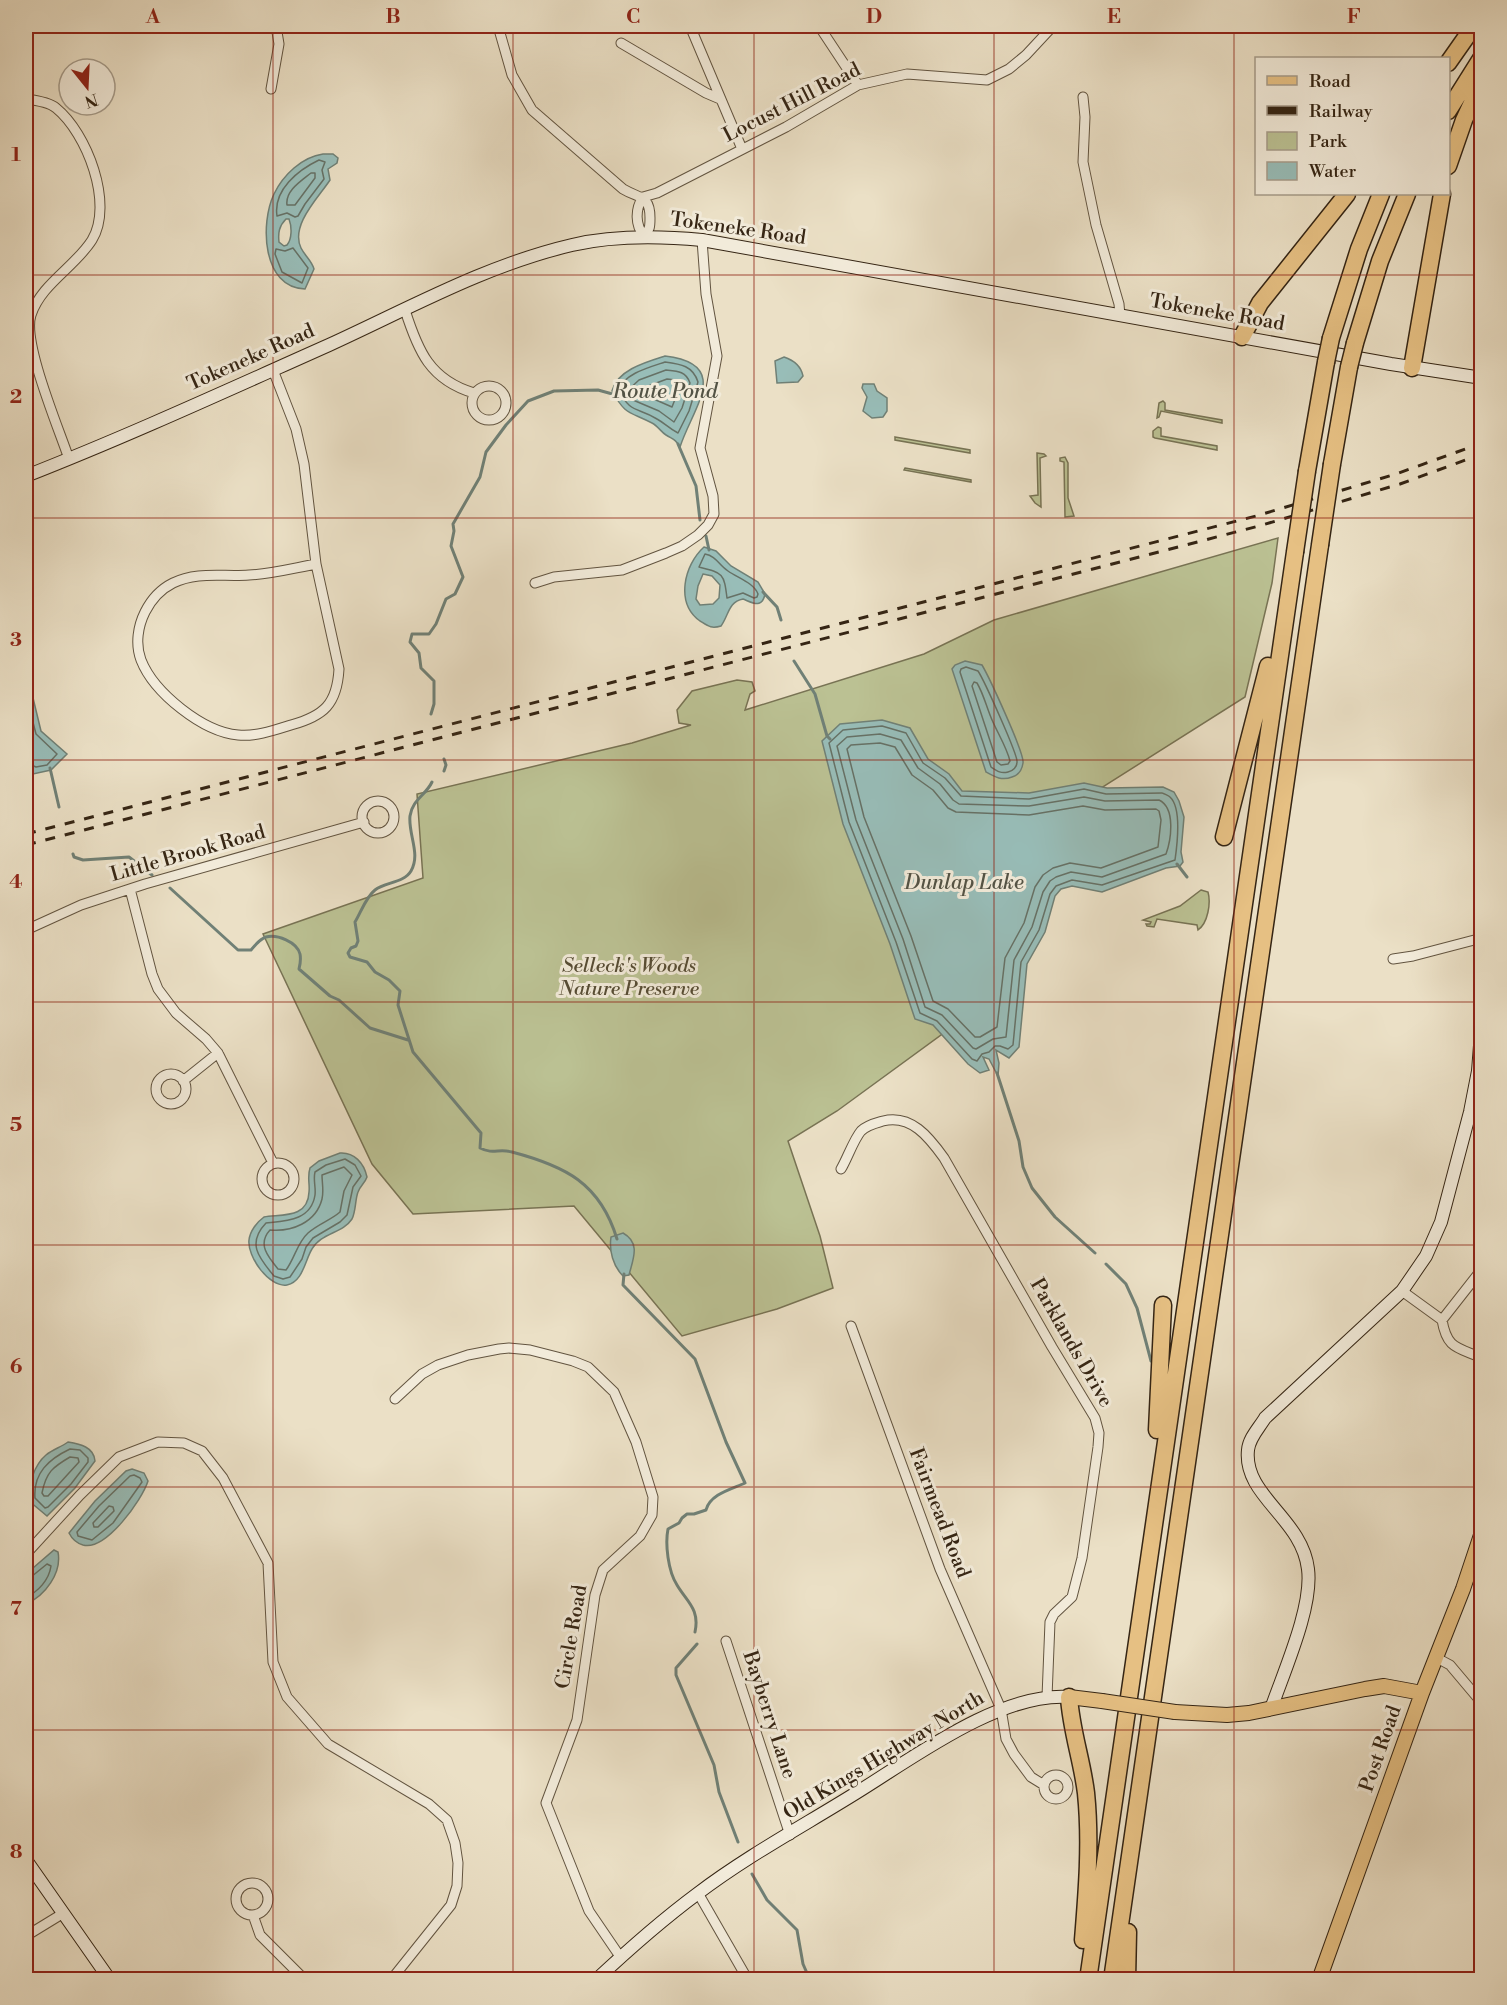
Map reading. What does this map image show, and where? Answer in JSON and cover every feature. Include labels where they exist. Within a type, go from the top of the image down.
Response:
[{"type":"highway","points":[[1443,57],[1468,26]]},
{"type":"highway","points":[[1450,61],[1473,26]]},
{"type":"highway","points":[[1450,109],[1482,57]]},
{"type":"highway","points":[[1450,163],[1464,120],[1482,81]]},
{"type":"highway","points":[[1242,337],[1260,303],[1346,195]]},
{"type":"highway","points":[[1088,1980],[1307,471],[1331,338],[1359,249],[1381,195]]},
{"type":"highway","points":[[1112,1980],[1332,464],[1355,343],[1380,261],[1407,195]]},
{"type":"highway","points":[[1412,368],[1442,195]]},
{"type":"highway","points":[[1224,837],[1249,745],[1294,558]]},
{"type":"highway","points":[[1142,1604],[1160,1401],[1163,1305]]},
{"type":"highway","points":[[1069,1697],[1088,1809],[1088,1873],[1080,1980]]},
{"type":"highway","points":[[1127,1980],[1131,1848]]},
{"type":"main road","name":"Tokeneke Road","points":[[26,476],[273,370],[510,263],[573,245],[644,236],[702,240],[1412,368],[1482,378]]},
{"type":"main road","points":[[1271,1709],[1305,1608],[1308,1568],[1304,1550],[1294,1532],[1256,1486],[1249,1464],[1248,1449],[1253,1435],[1265,1418],[1402,1292],[1426,1256],[1441,1222],[1470,1112],[1478,1071],[1482,1020]]},
{"type":"main road","name":"Post Road","points":[[1319,1980],[1482,1532]]},
{"type":"main road","name":"Old Kings Highway North","points":[[596,1980],[698,1893],[956,1732],[1001,1709],[1047,1697],[1069,1697],[1175,1712],[1227,1715],[1271,1709],[1384,1686],[1422,1693]]},
{"type":"main road","points":[[26,1860],[110,1980]]},
{"type":"street","points":[[272,89],[279,44],[276,26]]},
{"type":"street","points":[[498,26],[512,75],[532,110],[623,189],[633,195],[643,197],[649,205],[650,229],[644,236]]},
{"type":"street","points":[[690,26],[742,149]]},
{"type":"street","points":[[819,26],[858,85]]},
{"type":"street","name":"Locust Hill Road","points":[[643,197],[657,193],[786,127],[858,85],[907,74],[987,80],[1009,69],[1026,55],[1053,26]]},
{"type":"street","points":[[621,43],[720,99]]},
{"type":"street","points":[[1083,97],[1085,117],[1083,162],[1096,225],[1119,304],[1120,316]]},
{"type":"street","points":[[26,99],[54,106],[73,125],[83,141],[96,180],[99,203],[100,220],[92,240],[50,286],[31,315],[30,336],[35,362],[69,459]]},
{"type":"street","points":[[535,583],[554,578],[622,570],[682,546],[708,525],[714,514],[713,496],[700,448],[717,356],[706,294],[702,240]]},
{"type":"street","points":[[405,310],[419,350],[438,376],[461,389],[474,393]]},
{"type":"street","points":[[273,370],[296,429],[304,464],[316,564],[339,669],[333,697],[327,708],[316,717],[285,727],[240,736],[225,733],[202,723],[176,704],[158,686],[146,669],[140,658],[138,646],[140,622],[151,603],[165,587],[193,576],[250,575],[316,564]]},
{"type":"street","name":"Little Brook Road","points":[[26,930],[81,905],[130,889],[364,822]]},
{"type":"street","points":[[130,889],[158,989],[176,1013],[206,1039],[218,1053],[273,1163]]},
{"type":"street","points":[[1393,959],[1482,938]]},
{"type":"street","points":[[183,1081],[218,1053]]},
{"type":"street","name":"Parklands Drive","points":[[842,1169],[861,1131],[872,1124],[887,1120],[901,1120],[917,1127],[944,1158],[1095,1418],[1099,1433],[1098,1447],[1082,1558],[1072,1597],[1054,1614],[1050,1622],[1047,1697]]},
{"type":"street","points":[[1442,1320],[1482,1269]]},
{"type":"street","points":[[1402,1292],[1442,1320],[1444,1332],[1451,1345],[1482,1358]]},
{"type":"street","name":"Fairmead Road","points":[[851,1326],[940,1569],[1001,1709],[1004,1732],[1010,1746],[1031,1777],[1044,1785]]},
{"type":"street","name":"Circle Road","points":[[395,1399],[422,1374],[438,1365],[468,1355],[499,1349],[530,1350],[588,1367],[614,1392],[636,1442],[653,1497],[652,1515],[640,1536],[603,1570],[595,1595],[577,1720],[546,1803],[589,1911],[621,1958]]},
{"type":"street","points":[[26,1554],[80,1495],[120,1457],[158,1442],[184,1443],[202,1451],[223,1478],[268,1563],[273,1662],[287,1697],[328,1744],[429,1804],[447,1820],[455,1843],[458,1863],[457,1886],[451,1905],[391,1980]]},
{"type":"street","name":"Bayberry Lane","points":[[726,1641],[790,1835]]},
{"type":"street","points":[[1435,1657],[1450,1665],[1482,1703]]},
{"type":"street","points":[[698,1893],[748,1980]]},
{"type":"street","points":[[26,1936],[62,1914]]},
{"type":"street","points":[[253,1915],[260,1935],[305,1980]]},
{"type":"green space","points":[[1163,401],[1165,410],[1222,420],[1222,423],[1161,411],[1157,418],[1159,403]]},
{"type":"green space","points":[[1158,427],[1161,428],[1161,436],[1217,446],[1217,450],[1155,438],[1153,431]]},
{"type":"green space","points":[[895,437],[970,450],[970,453],[895,440]]},
{"type":"green space","points":[[1037,453],[1046,456],[1040,458],[1041,507],[1030,496],[1038,495]]},
{"type":"green space","points":[[1065,457],[1068,463],[1068,498],[1074,516],[1065,517],[1064,462],[1060,461],[1060,458]]},
{"type":"green space","points":[[905,468],[971,480],[971,482],[904,470]]},
{"type":"green space","name":"Selleck's Woods Nature Preserve","points":[[1278,538],[1272,583],[1245,697],[984,862],[978,1008],[837,1111],[788,1141],[820,1236],[833,1288],[777,1309],[682,1336],[574,1206],[413,1214],[372,1164],[263,934],[423,878],[417,794],[632,743],[691,725],[679,723],[677,710],[692,691],[737,680],[752,682],[755,691],[750,694],[745,710],[924,654],[994,620]]},
{"type":"green space","points":[[1201,890],[1208,892],[1209,907],[1204,923],[1198,930],[1197,925],[1157,919],[1154,927],[1147,926],[1146,924],[1151,922],[1143,920],[1180,906]]},
{"type":"water","points":[[333,154],[338,158],[337,163],[328,169],[330,180],[307,212],[299,230],[301,248],[314,269],[305,289],[291,286],[280,278],[273,266],[266,237],[267,221],[274,194],[282,180],[294,168],[315,156]],"holes":[[[286,219],[289,219],[291,236],[287,245],[284,246],[279,242],[280,227]]]},
{"type":"water","name":"Route Pond","points":[[665,356],[686,361],[698,368],[703,378],[698,404],[680,447],[654,424],[625,409],[612,391],[626,372]]},
{"type":"water","points":[[784,357],[800,369],[803,376],[798,382],[777,383],[775,361]]},
{"type":"water","points":[[863,384],[874,384],[877,391],[887,398],[887,411],[883,417],[872,418],[863,411],[867,397],[862,388]]},
{"type":"water","points":[[704,547],[716,551],[731,566],[758,582],[765,594],[762,602],[757,604],[743,599],[734,603],[721,626],[712,627],[700,621],[687,604],[685,594],[687,574]],"holes":[[[703,574],[712,576],[720,585],[719,598],[713,604],[700,605],[696,599],[698,586]]]},
{"type":"water","points":[[965,661],[982,665],[1006,715],[1023,763],[1020,772],[1014,776],[1002,778],[986,772],[952,669],[955,665]]},
{"type":"water","points":[[26,669],[41,731],[67,754],[51,770],[33,774],[26,766]]},
{"type":"water","name":"Dunlap Lake","points":[[882,720],[910,728],[928,759],[949,774],[962,791],[1029,793],[1084,783],[1107,788],[1163,787],[1174,792],[1179,801],[1184,817],[1181,852],[1183,862],[1180,866],[1166,868],[1102,892],[1072,886],[1061,889],[1055,896],[1045,932],[1027,964],[1019,1047],[1009,1058],[996,1050],[999,1063],[998,1076],[989,1059],[983,1057],[989,1070],[980,1073],[968,1064],[933,1025],[915,1019],[890,944],[843,824],[822,741],[840,724]]},
{"type":"water","points":[[340,1153],[350,1154],[358,1159],[367,1177],[358,1192],[352,1219],[348,1224],[316,1244],[297,1280],[287,1285],[280,1285],[260,1270],[255,1262],[249,1247],[252,1230],[264,1217],[292,1214],[304,1207],[309,1192],[310,1168],[319,1161]]},
{"type":"water","points":[[623,1233],[629,1237],[634,1246],[634,1257],[629,1275],[623,1276],[614,1263],[611,1253],[611,1237]]},
{"type":"water","points":[[68,1442],[89,1449],[95,1461],[75,1488],[47,1516],[29,1501],[31,1482],[42,1459]]},
{"type":"water","points":[[132,1469],[144,1473],[148,1481],[131,1511],[102,1540],[92,1545],[76,1542],[69,1533],[95,1501],[126,1471]]},
{"type":"water","points":[[54,1550],[58,1552],[59,1560],[55,1576],[46,1590],[26,1604],[26,1574]]},
{"type":"waterway","points":[[431,714],[434,704],[434,681],[421,668],[419,653],[410,642],[412,634],[429,634],[436,624],[446,599],[455,594],[463,577],[451,546],[453,524],[480,477],[486,452],[528,401],[554,391],[598,390],[616,395]]},
{"type":"waterway","points":[[678,444],[696,486],[700,520]]},
{"type":"waterway","points":[[706,536],[709,550]]},
{"type":"waterway","points":[[763,592],[777,607],[781,620]]},
{"type":"waterway","points":[[794,661],[815,694],[827,736],[830,739]]},
{"type":"waterway","points":[[444,759],[446,765],[444,771]]},
{"type":"waterway","points":[[50,768],[59,807]]},
{"type":"waterway","points":[[432,782],[411,810],[410,823],[415,851],[411,871],[404,878],[379,887],[369,897],[355,922],[358,941],[348,953],[350,957],[367,962],[375,972],[389,980],[400,991],[398,1005],[413,1052],[481,1133],[480,1148],[531,1157],[564,1171],[578,1180],[601,1204],[617,1239]]},
{"type":"waterway","points":[[73,854],[74,857],[83,860],[129,857],[152,875]]},
{"type":"waterway","points":[[1177,864],[1187,877]]},
{"type":"waterway","points":[[170,888],[238,950],[251,950],[260,941],[270,936],[291,943],[300,954],[299,969],[330,996],[339,1000],[370,1028],[408,1040]]},
{"type":"waterway","points":[[997,1073],[1019,1141],[1023,1167],[1032,1188],[1055,1217],[1095,1253]]},
{"type":"waterway","points":[[1106,1264],[1126,1284],[1137,1308],[1151,1361]]},
{"type":"waterway","points":[[624,1274],[623,1285],[695,1359],[726,1442],[745,1483],[717,1496],[708,1504],[706,1510],[687,1514],[679,1523],[668,1529],[669,1565],[677,1585],[692,1606],[696,1617],[695,1632]]},
{"type":"waterway","points":[[697,1644],[676,1668],[676,1675],[714,1765],[719,1792],[738,1842]]},
{"type":"waterway","points":[[752,1874],[767,1900],[797,1930],[803,1964],[810,1980]]},
{"type":"railway","points":[[26,834],[1256,516],[1396,474],[1482,443]]},
{"type":"railway","points":[[26,845],[1259,526],[1400,484],[1482,454]]}]
